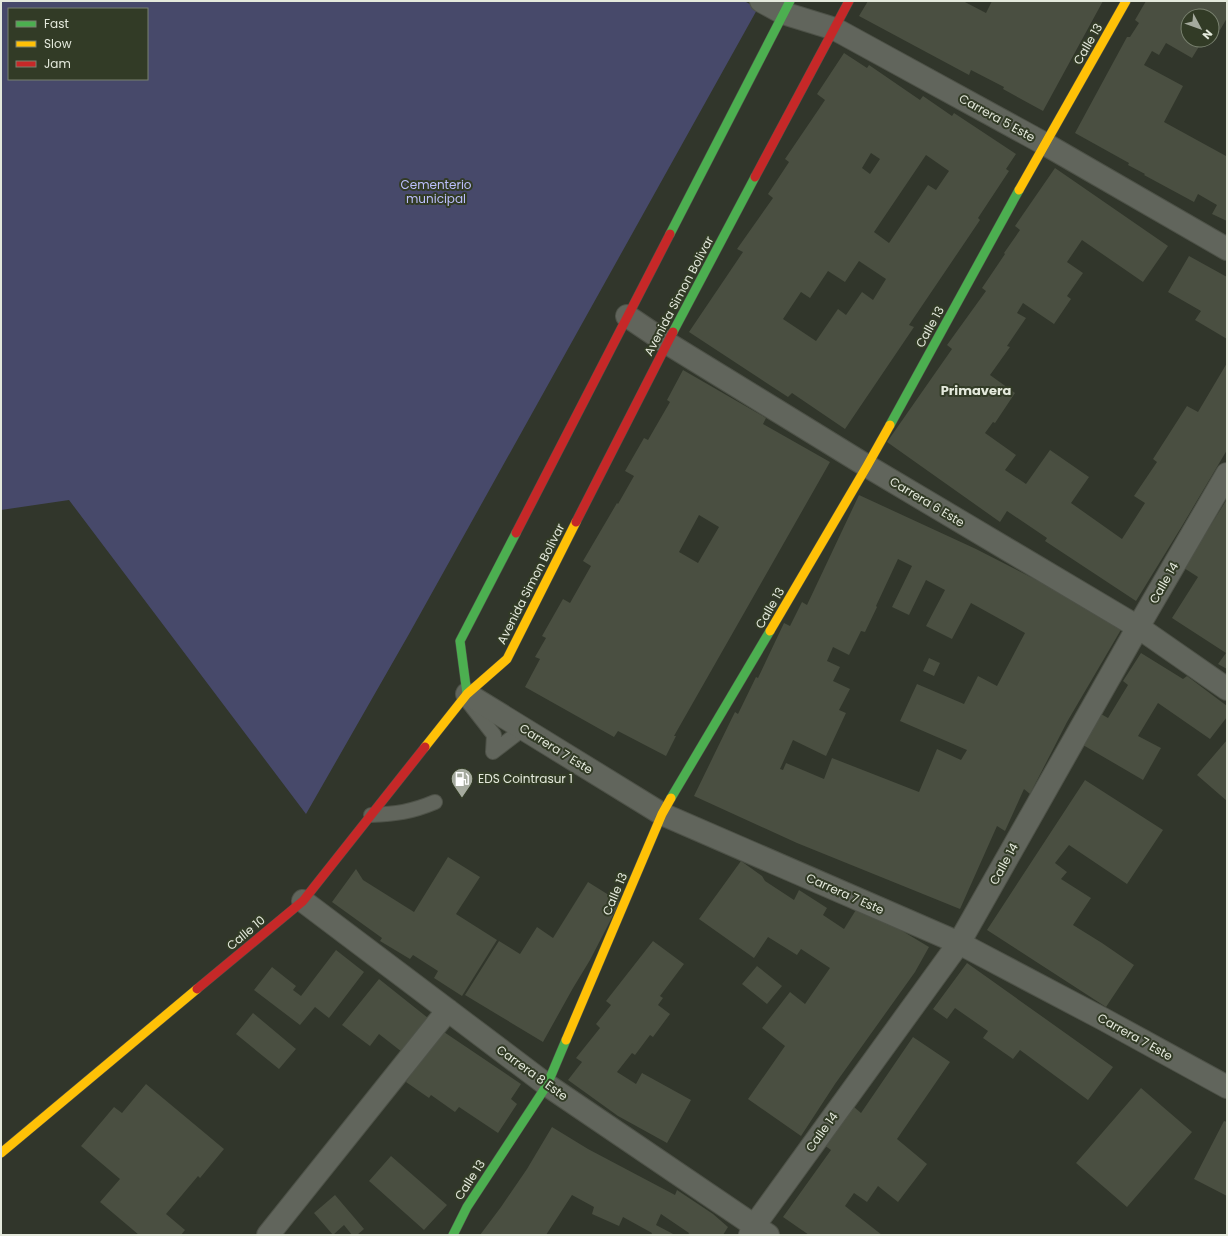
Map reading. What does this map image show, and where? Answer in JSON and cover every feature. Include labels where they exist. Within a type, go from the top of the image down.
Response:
[{"type":"main road","name":"Avenida Simon Bolivar","points":[[466,695],[507,659],[667,343],[849,1]]},
{"type":"main road","name":"Calle 13","points":[[453,1235],[467,1206],[547,1085],[662,814],[867,466],[1126,1]]},
{"type":"main road","points":[[466,695],[460,641],[786,7]]},
{"type":"main road","name":"Calle 10","points":[[1,1152],[303,901],[466,695]]},
{"type":"street","name":"Carrera 5 Este","points":[[761,1],[786,7],[835,28],[1045,144],[1227,249]]},
{"type":"street","name":"Carrera 6 Este","points":[[627,316],[667,343],[867,466],[1138,627],[1227,689]]},
{"type":"street","name":"Calle 14","points":[[757,1232],[959,943],[1138,627],[1227,474]]},
{"type":"street","name":"Carrera 7 Este","points":[[466,695],[662,814],[959,943],[1103,1019],[1227,1087]]},
{"type":"street","name":"Carrera 8 Este","points":[[303,901],[547,1085],[757,1232]]},
{"type":"street","points":[[268,1235],[448,1010]]},
{"type":"lane","points":[[466,695],[494,735],[493,752],[523,729]]},
{"type":"lane","points":[[371,815],[401,813],[421,808],[434,802]]},
{"type":"green space","name":"Cementerio municipal","points":[[1,1],[744,1],[758,8],[409,634],[306,814],[69,500],[1,510]]},
{"type":"building","points":[[868,1],[963,1],[986,13],[992,1],[1103,1],[1043,111],[1003,89],[1004,87],[971,70],[969,75],[859,16]]},
{"type":"building","points":[[1146,1],[1227,1],[1227,18],[1220,30],[1220,8],[1180,8],[1180,48],[1198,48],[1192,58],[1166,43],[1159,55],[1152,51],[1144,65],[1183,86],[1164,122],[1226,156],[1227,153],[1227,221],[1212,214],[1217,205],[1198,194],[1194,202],[1144,175],[1145,174],[1128,165],[1129,163],[1075,133],[1127,37],[1130,37],[1139,23],[1135,20]]},
{"type":"building","points":[[844,53],[867,68],[869,65],[920,100],[923,96],[952,116],[954,113],[1016,154],[1006,169],[1009,171],[978,218],[980,220],[909,325],[914,327],[845,429],[792,393],[788,397],[689,332],[743,252],[737,249],[773,198],[768,194],[789,162],[785,159],[825,100],[817,94]],"holes":[[[871,153],[880,159],[870,174],[862,168]],[[926,155],[949,171],[936,190],[928,185],[889,243],[874,232]],[[859,261],[886,279],[873,300],[862,292],[846,315],[838,309],[816,341],[783,319],[801,292],[810,298],[828,271],[845,282]]]},
{"type":"building","points":[[1055,168],[1168,246],[1143,282],[1082,240],[1067,262],[1083,273],[1067,296],[1071,299],[1054,324],[1023,303],[1017,313],[1026,318],[1007,346],[1010,347],[990,375],[1015,393],[995,423],[993,422],[985,433],[1016,455],[1005,470],[1026,484],[1050,450],[1089,477],[1071,503],[1122,539],[1145,503],[1134,496],[1157,462],[1153,459],[1187,406],[1198,412],[1227,363],[1227,450],[1136,601],[1045,541],[1047,538],[1007,511],[1000,522],[887,442],[952,349],[947,345],[986,291],[982,288],[1020,230],[1015,226]]},
{"type":"building","points":[[1189,256],[1227,277],[1227,339],[1195,320],[1201,311],[1168,292]]},
{"type":"building","points":[[683,370],[766,418],[763,424],[830,462],[674,736],[676,736],[666,756],[618,731],[614,737],[525,687],[540,659],[535,657],[546,638],[542,636],[563,599],[570,603],[591,566],[583,561],[634,476],[625,471],[644,438],[648,440],[670,402],[667,400]],"holes":[[[699,515],[719,527],[698,563],[679,552]]]},
{"type":"building","points":[[859,495],[976,549],[1050,587],[1122,628],[1067,722],[1030,794],[1024,789],[1005,831],[997,826],[960,909],[797,843],[694,796],[735,712],[738,714],[756,677],[758,678],[784,623],[790,626],[802,602],[807,605]],"holes":[[[898,559],[912,566],[892,607],[909,615],[926,580],[945,590],[926,626],[952,639],[971,603],[1025,633],[997,686],[978,676],[964,704],[917,684],[900,721],[967,750],[961,760],[937,749],[919,792],[832,758],[824,779],[786,763],[783,770],[780,769],[793,740],[826,756],[846,713],[839,710],[850,689],[833,681],[840,667],[827,661],[833,647],[849,655],[861,631],[865,632]]]},
{"type":"building","points":[[1227,499],[1227,669],[1218,664],[1226,653],[1172,618],[1198,577],[1184,568]]},
{"type":"building","points":[[1141,653],[1183,679],[1187,676],[1227,706],[1227,717],[1210,739],[1158,703],[1138,736],[1161,748],[1143,780],[1083,745],[1101,714],[1108,718],[1128,685],[1123,681]]},
{"type":"building","points":[[929,658],[940,663],[934,676],[923,671]]},
{"type":"building","points":[[1227,740],[1227,801],[1197,775]]},
{"type":"building","points":[[1085,780],[1163,830],[1127,884],[1069,845],[1055,863],[1067,872],[1061,879],[1091,898],[1073,925],[1134,965],[1106,1007],[987,930]]},
{"type":"building","points":[[448,857],[480,877],[456,914],[497,940],[462,996],[434,978],[438,971],[413,955],[410,959],[380,941],[382,938],[332,902],[356,869],[363,880],[414,912]]},
{"type":"building","points":[[741,861],[762,876],[765,881],[794,900],[799,890],[827,908],[823,915],[844,929],[859,905],[929,947],[915,972],[835,1084],[801,1136],[748,1099],[785,1046],[762,1028],[790,992],[805,1004],[830,968],[801,949],[797,955],[768,937],[754,958],[699,919]]},
{"type":"building","points":[[588,882],[620,902],[590,960],[543,1042],[465,995],[499,941],[520,954],[537,927],[553,938]]},
{"type":"building","points":[[653,941],[684,964],[660,996],[663,998],[658,1005],[670,1014],[653,1037],[650,1035],[635,1055],[632,1053],[617,1072],[636,1084],[642,1073],[691,1100],[667,1143],[618,1116],[568,1080],[582,1062],[576,1058],[600,1028],[596,1024],[611,1005],[606,1001]]},
{"type":"building","points":[[336,950],[364,972],[329,1018],[315,1007],[300,1025],[254,990],[272,967],[296,986],[293,990],[301,996]]},
{"type":"building","points":[[967,963],[1113,1067],[1088,1100],[1020,1050],[1013,1059],[983,1038],[988,1031],[955,1008],[947,1019],[933,1009]]},
{"type":"building","points":[[757,966],[782,986],[767,1004],[742,984]]},
{"type":"building","points":[[379,979],[428,1018],[402,1052],[379,1034],[370,1046],[342,1025]]},
{"type":"building","points":[[253,1013],[296,1049],[279,1069],[236,1034]]},
{"type":"building","points":[[441,1030],[521,1084],[511,1099],[517,1104],[498,1133],[459,1107],[455,1112],[431,1095],[429,1098],[406,1082]]},
{"type":"building","points":[[913,1037],[950,1062],[897,1139],[927,1164],[898,1202],[878,1186],[867,1202],[854,1193],[845,1206],[882,1235],[809,1235],[783,1217],[831,1150],[824,1145],[854,1107],[861,1113]]},
{"type":"building","points":[[146,1084],[224,1149],[200,1178],[198,1176],[166,1214],[185,1230],[181,1235],[139,1235],[100,1202],[120,1179],[81,1146],[114,1107],[122,1113]]},
{"type":"building","points":[[1141,1088],[1192,1132],[1127,1207],[1076,1163]]},
{"type":"building","points":[[1224,1121],[1227,1122],[1227,1196],[1194,1179]]},
{"type":"building","points":[[552,1127],[588,1149],[675,1195],[677,1190],[713,1214],[728,1227],[723,1235],[688,1235],[689,1233],[661,1214],[656,1225],[675,1235],[651,1235],[652,1233],[623,1217],[619,1226],[592,1214],[594,1207],[572,1195],[546,1235],[480,1235],[527,1169]]},
{"type":"building","points":[[391,1156],[447,1205],[424,1230],[369,1181]]},
{"type":"building","points":[[335,1195],[364,1229],[357,1235],[352,1235],[344,1225],[333,1235],[314,1213]]},
{"type":"traffic: fast","points":[[670,234],[790,1]]},
{"type":"traffic: fast","points":[[673,332],[755,177]]},
{"type":"traffic: fast","points":[[890,425],[1019,190]]},
{"type":"traffic: fast","points":[[467,694],[460,641],[516,533]]},
{"type":"traffic: fast","points":[[671,798],[770,631]]},
{"type":"traffic: fast","points":[[453,1235],[467,1207],[547,1085],[566,1040]]},
{"type":"traffic: slow","points":[[1019,190],[1126,1]]},
{"type":"traffic: slow","points":[[770,631],[890,425]]},
{"type":"traffic: slow","points":[[467,694],[507,659],[576,522]]},
{"type":"traffic: slow","points":[[425,747],[467,694]]},
{"type":"traffic: slow","points":[[566,1040],[662,814],[671,798]]},
{"type":"traffic: slow","points":[[1,1153],[197,989]]},
{"type":"traffic: jam","points":[[755,177],[849,1]]},
{"type":"traffic: jam","points":[[516,533],[670,234]]},
{"type":"traffic: jam","points":[[576,522],[673,332]]},
{"type":"traffic: jam","points":[[197,989],[303,901],[425,747]]},
{"type":"place","name":"EDS Cointrasur 1","points":[[462,798]]},
{"type":"district","name":"Primavera","points":[[976,390]]}]
